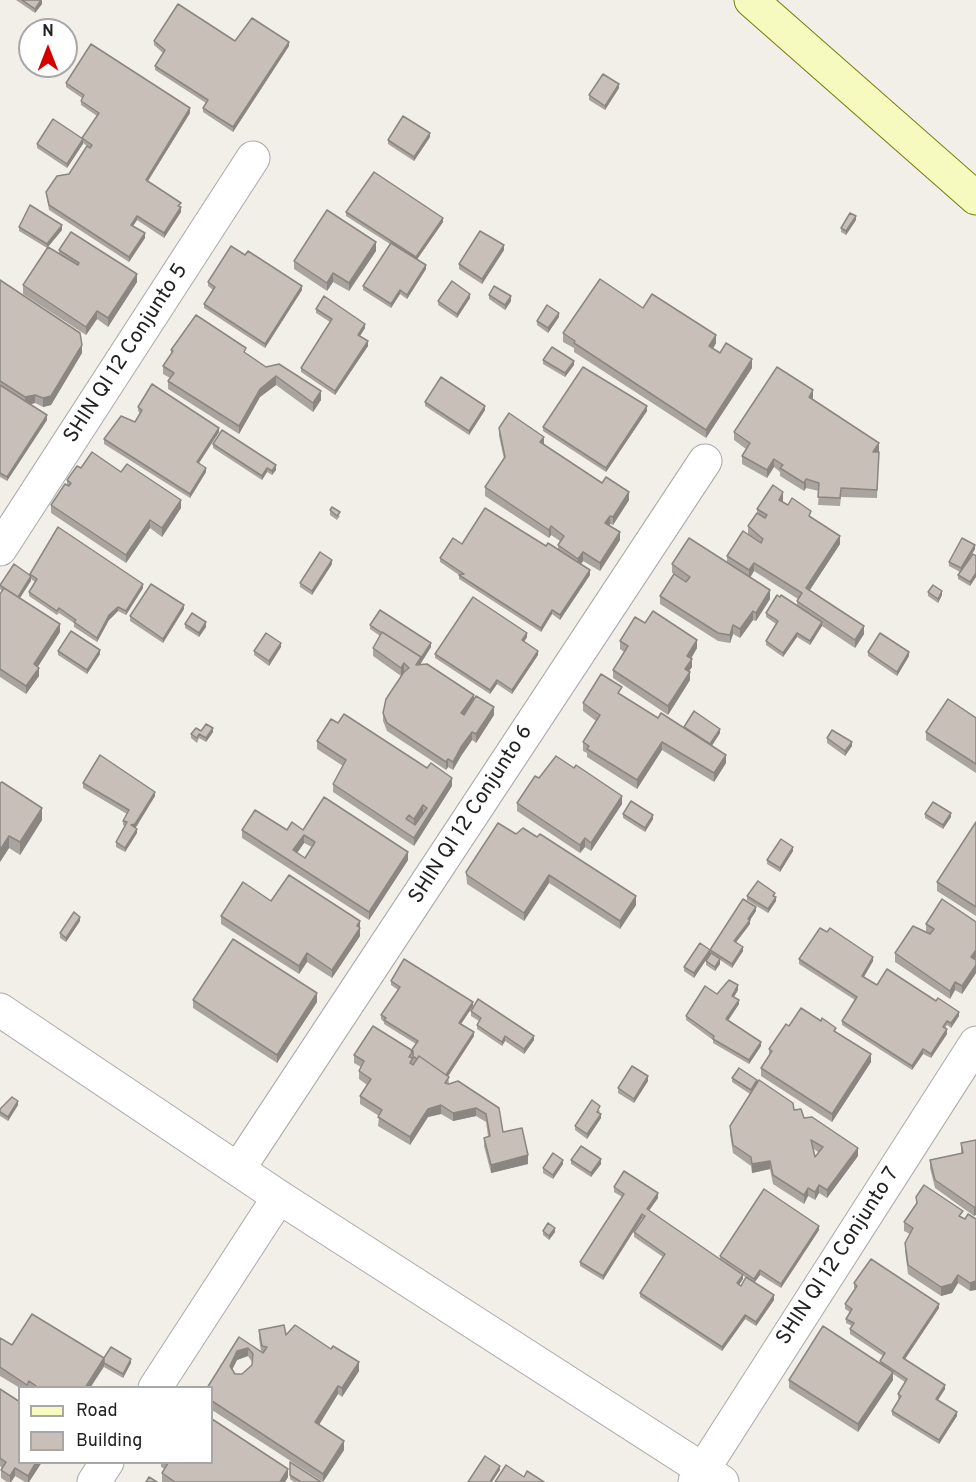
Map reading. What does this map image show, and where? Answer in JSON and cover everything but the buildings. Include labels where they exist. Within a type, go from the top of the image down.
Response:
[{"type":"main road","points":[[751,0],[976,198]]},
{"type":"street","name":"SHIN QI 12 Conjunto 5","points":[[0,549],[253,158]]},
{"type":"street","name":"SHIN QI 12 Conjunto 6","points":[[239,1168],[705,461]]},
{"type":"street","points":[[0,1010],[239,1168],[279,1197],[707,1478]]},
{"type":"street","name":"SHIN QI 12 Conjunto 7","points":[[707,1478],[976,1043]]},
{"type":"street","points":[[156,1386],[279,1197]]},
{"type":"street","points":[[94,1482],[105,1464]]}]
